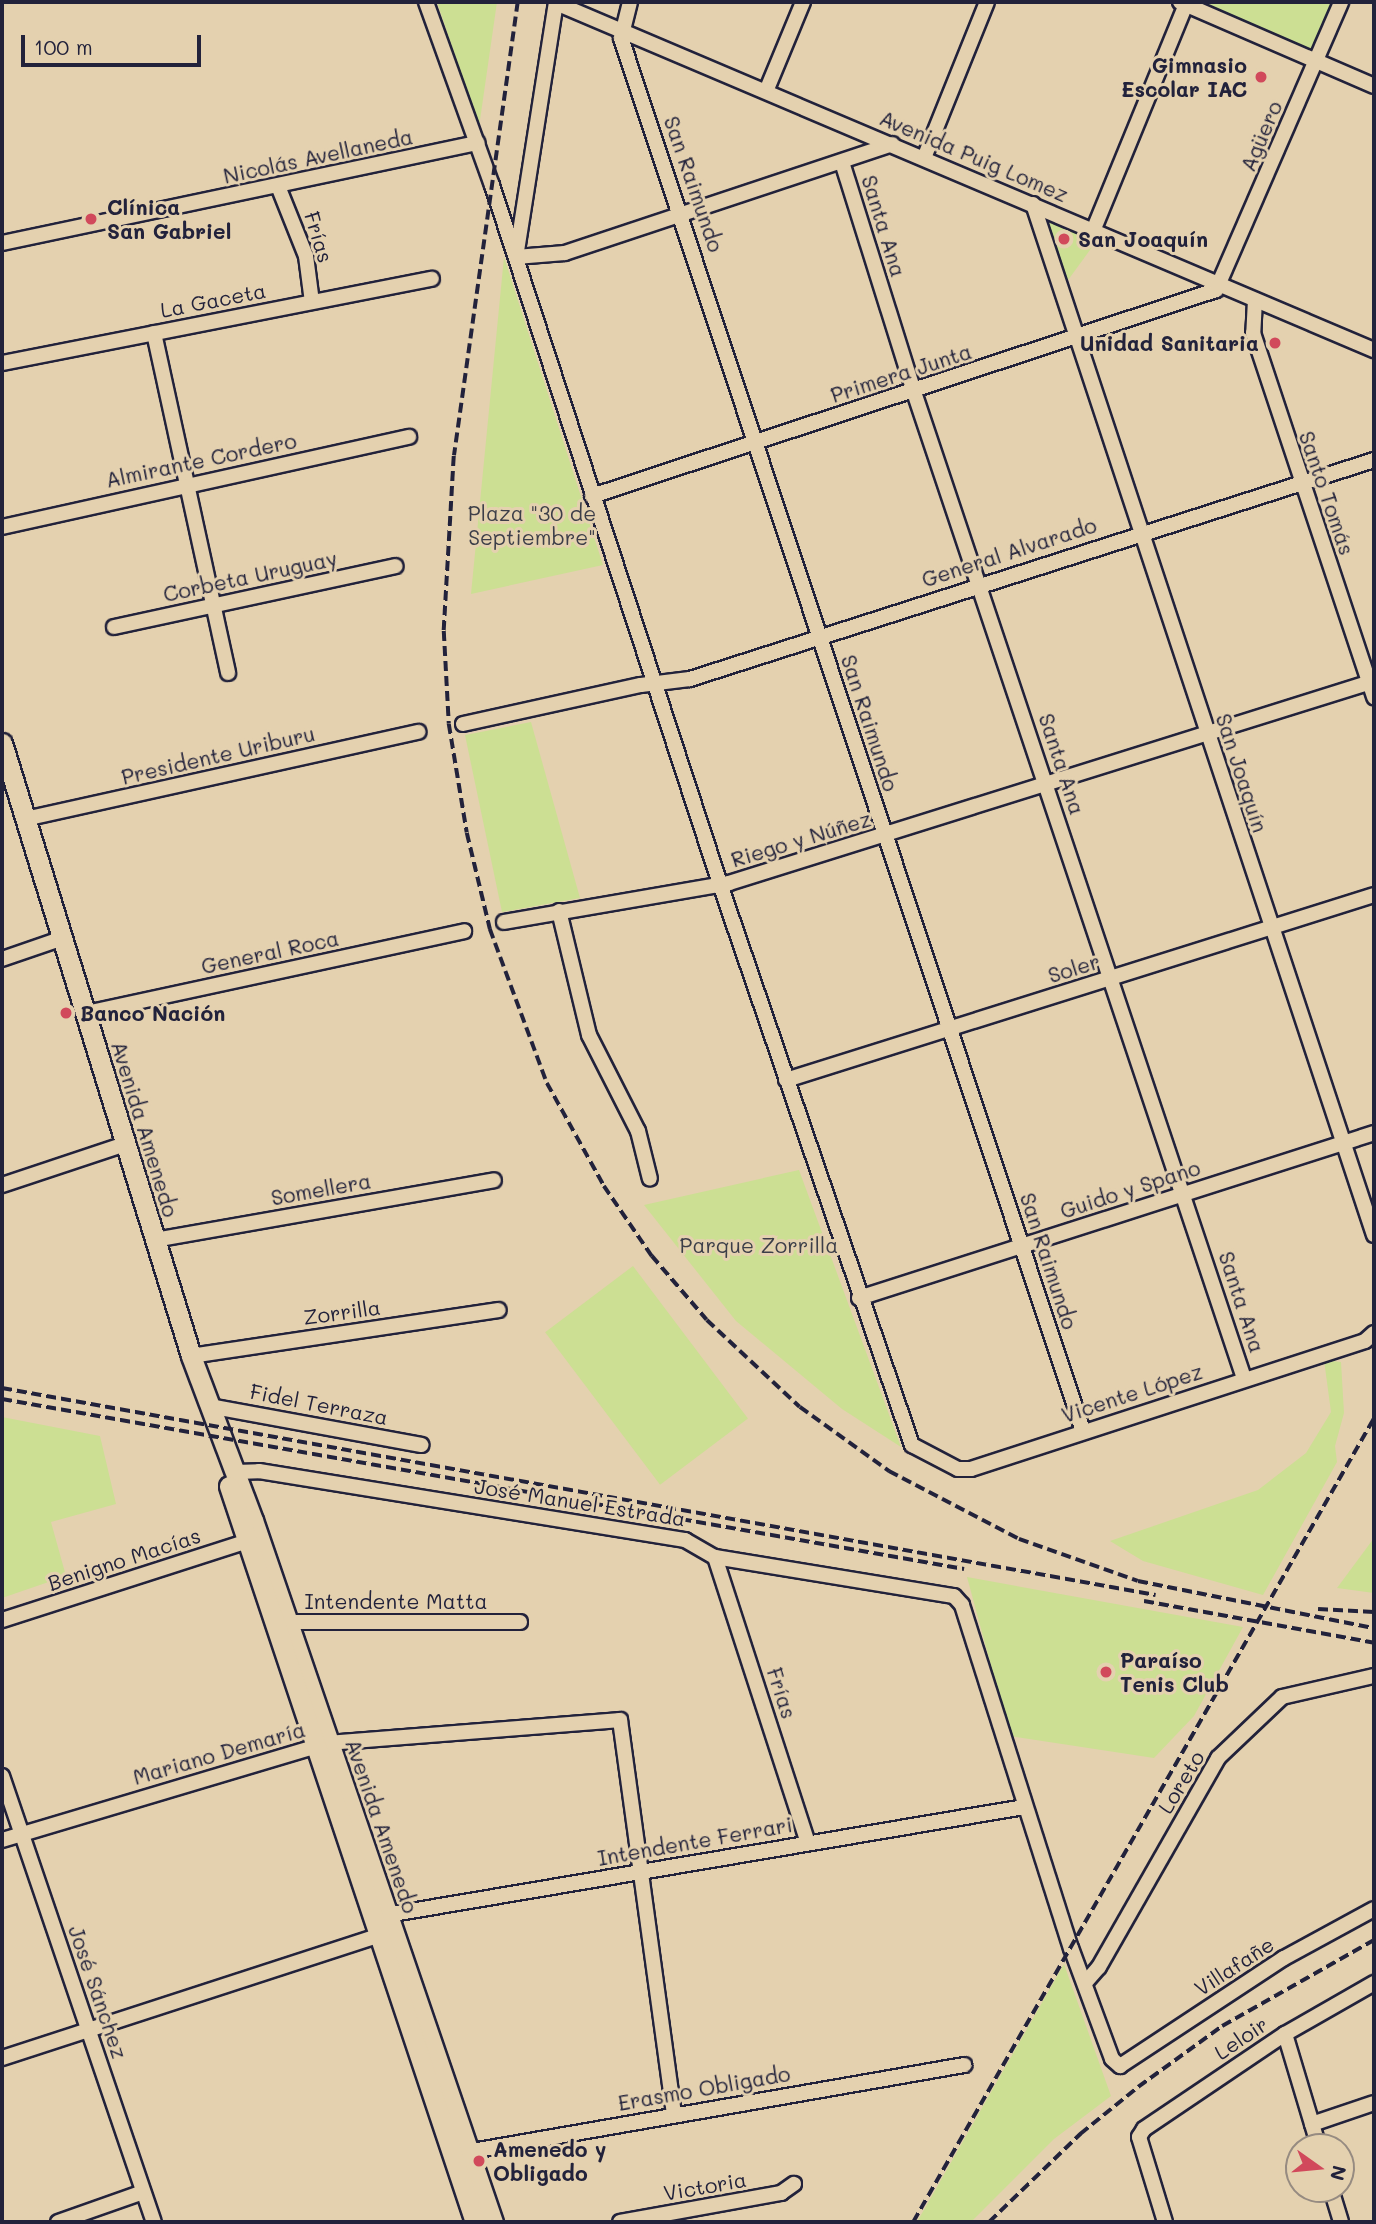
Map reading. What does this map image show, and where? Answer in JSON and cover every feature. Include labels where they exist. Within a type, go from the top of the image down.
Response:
[{"type":"street","points":[[516,257],[556,2]]},
{"type":"street","name":"Avenida Puig Lomez","points":[[556,2],[767,89],[1374,351]]},
{"type":"street","points":[[620,29],[630,2]]},
{"type":"street","points":[[767,89],[803,2]]},
{"type":"street","points":[[924,158],[987,2]]},
{"type":"street","name":"Agüero","points":[[1221,286],[1340,2]]},
{"type":"street","points":[[427,3],[478,143],[592,496],[658,684],[720,884],[859,1298]]},
{"type":"street","points":[[1093,231],[1184,3],[1374,86]]},
{"type":"street","name":"San Raimundo","points":[[620,29],[1083,1431]]},
{"type":"street","name":"Nicolás Avellaneda","points":[[2,243],[478,143]]},
{"type":"street","points":[[516,257],[565,253],[892,144]]},
{"type":"street","name":"Santa Ana","points":[[842,162],[914,392],[981,584],[1110,980],[1185,1193],[1244,1378]]},
{"type":"street","name":"Frías","points":[[278,186],[306,256],[312,302]]},
{"type":"street","name":"San Joaquín","points":[[1032,204],[1073,337],[1374,1235]]},
{"type":"street","name":"La Gaceta","points":[[2,363],[432,279]]},
{"type":"street","name":"Primera Junta","points":[[592,496],[914,392],[1221,286]]},
{"type":"street","name":"Santo Tomás","points":[[1255,300],[1252,333],[1301,483],[1372,681],[1374,697]]},
{"type":"street","points":[[154,333],[228,673]]},
{"type":"street","name":"Almirante Cordero","points":[[2,527],[409,437]]},
{"type":"street","name":"General Alvarado","points":[[658,684],[690,679],[820,635],[1374,460]]},
{"type":"street","name":"Corbeta Uruguay","points":[[114,627],[395,566]]},
{"type":"street","name":"Riego y Núñez","points":[[720,884],[885,835],[1372,681]]},
{"type":"street","points":[[463,724],[658,684]]},
{"type":"street","name":"Presidente Uriburu","points":[[26,820],[419,732]]},
{"type":"street","name":"Avenida Amenedo","points":[[2,743],[6,775],[26,820],[191,1356],[223,1447],[236,1472],[251,1539]]},
{"type":"street","points":[[504,922],[720,884]]},
{"type":"street","name":"Soler","points":[[786,1080],[1374,895]]},
{"type":"street","points":[[559,911],[589,1035],[638,1131],[650,1179]]},
{"type":"street","name":"General Roca","points":[[86,1013],[464,931]]},
{"type":"street","points":[[2,959],[62,938]]},
{"type":"street","name":"Guido y Spano","points":[[859,1298],[1374,1133]]},
{"type":"street","points":[[2,1185],[125,1144]]},
{"type":"street","name":"Somellera","points":[[155,1240],[494,1180]]},
{"type":"street","name":"Vicente López","points":[[859,1298],[912,1445],[964,1471],[1372,1335]]},
{"type":"street","name":"Zorrilla","points":[[191,1356],[499,1311]]},
{"type":"street","name":"Fidel Terraza","points":[[209,1406],[421,1445]]},
{"type":"street","name":"Avenida Amenedo","points":[[223,1447],[223,1466],[280,1622],[460,2153],[475,2222]]},
{"type":"street","name":"José Manuel Estrada","points":[[236,1472],[259,1471],[685,1540],[715,1557],[954,1596],[962,1605],[1024,1807]]},
{"type":"street","name":"Benigno Macías","points":[[2,1620],[251,1539]]},
{"type":"street","name":"Frías","points":[[715,1557],[808,1843]]},
{"type":"street","name":"Intendente Matta","points":[[280,1622],[520,1622]]},
{"type":"street","name":"Loreto","points":[[1085,1983],[1099,1967],[1218,1758],[1282,1697],[1374,1676]]},
{"type":"street","name":"Mariano Demaría","points":[[2,1840],[321,1744],[620,1720],[643,1872]]},
{"type":"street","name":"José Sánchez","points":[[2,1776],[154,2222]]},
{"type":"street","points":[[1024,1807],[1085,1983]]},
{"type":"street","name":"Intendente Ferrari","points":[[2,2058],[90,2030],[384,1924],[643,1872],[1024,1807]]},
{"type":"street","points":[[643,1872],[674,2114]]},
{"type":"street","name":"Villafañe","points":[[1085,1983],[1112,2059],[1120,2066],[1284,1958],[1374,1909]]},
{"type":"street","name":"Leloir","points":[[1165,2222],[1139,2137],[1284,2034],[1374,1983]]},
{"type":"street","points":[[1284,2034],[1315,2133]]},
{"type":"street","name":"Erasmo Obligado","points":[[460,2153],[964,2065]]},
{"type":"street","points":[[1312,2123],[1374,2103]]},
{"type":"street","name":"Avenida Amenedo","points":[[460,2153],[493,2222]]},
{"type":"street","name":"Victoria","points":[[620,2222],[781,2193],[794,2184]]},
{"type":"street","points":[[58,2222],[143,2192]]},
{"type":"street","points":[[1336,2203],[1342,2222]]},
{"type":"green space","points":[[437,2],[497,2],[479,127]]},
{"type":"green space","points":[[1187,2],[1341,2],[1315,60]]},
{"type":"green space","points":[[1044,214],[1098,239],[1063,287]]},
{"type":"green space","name":"Plaza \"30 de Septiembre\"","points":[[504,257],[603,565],[471,594]]},
{"type":"green space","points":[[531,722],[580,898],[502,912],[465,735]]},
{"type":"green space","name":"Parque Zorrilla","points":[[799,1170],[901,1447],[842,1409],[736,1321],[644,1205]]},
{"type":"green space","points":[[633,1266],[748,1419],[660,1485],[545,1332]]},
{"type":"green space","points":[[1324,1360],[1341,1362],[1344,1413],[1335,1446],[1337,1462],[1263,1595],[1143,1561],[1110,1541],[1258,1490],[1306,1453],[1331,1412]]},
{"type":"green space","points":[[2,1417],[100,1436],[116,1504],[51,1522],[66,1576],[2,1598]]},
{"type":"green space","points":[[1374,1538],[1374,1593],[1337,1588]]},
{"type":"green space","name":"Paraíso Tenis Club","points":[[967,1577],[1243,1627],[1194,1716],[1154,1758],[1010,1736]]},
{"type":"green space","points":[[1064,1964],[1111,2096],[1054,2139],[971,2222],[917,2222]]},
{"type":"railway","points":[[518,2],[454,456],[444,631],[449,724],[467,833],[490,929],[547,1083],[604,1186],[652,1256],[707,1320],[800,1407],[889,1471],[1019,1539],[1138,1581],[1374,1628]]},
{"type":"railway","points":[[2,1388],[1156,1595]]},
{"type":"railway","points":[[2,1399],[964,1569]]},
{"type":"railway","points":[[913,2222],[1374,1418]]},
{"type":"railway","points":[[1144,1601],[1374,1643]]},
{"type":"railway","points":[[1318,1609],[1374,1612]]},
{"type":"railway","points":[[989,2222],[1080,2134],[1138,2087],[1222,2026],[1374,1940]]},
{"type":"place","name":"Gimnasio Escolar IAC","points":[[1261,77]]},
{"type":"place","name":"Clínica San Gabriel","points":[[91,219]]},
{"type":"place","name":"San Joaquín","points":[[1064,239]]},
{"type":"place","name":"Unidad Sanitaria","points":[[1275,343]]},
{"type":"place","name":"Banco Nación","points":[[66,1013]]},
{"type":"place","name":"Paraíso Tenis Club","points":[[1106,1672]]},
{"type":"place","name":"Amenedo y Obligado","points":[[479,2161]]}]
